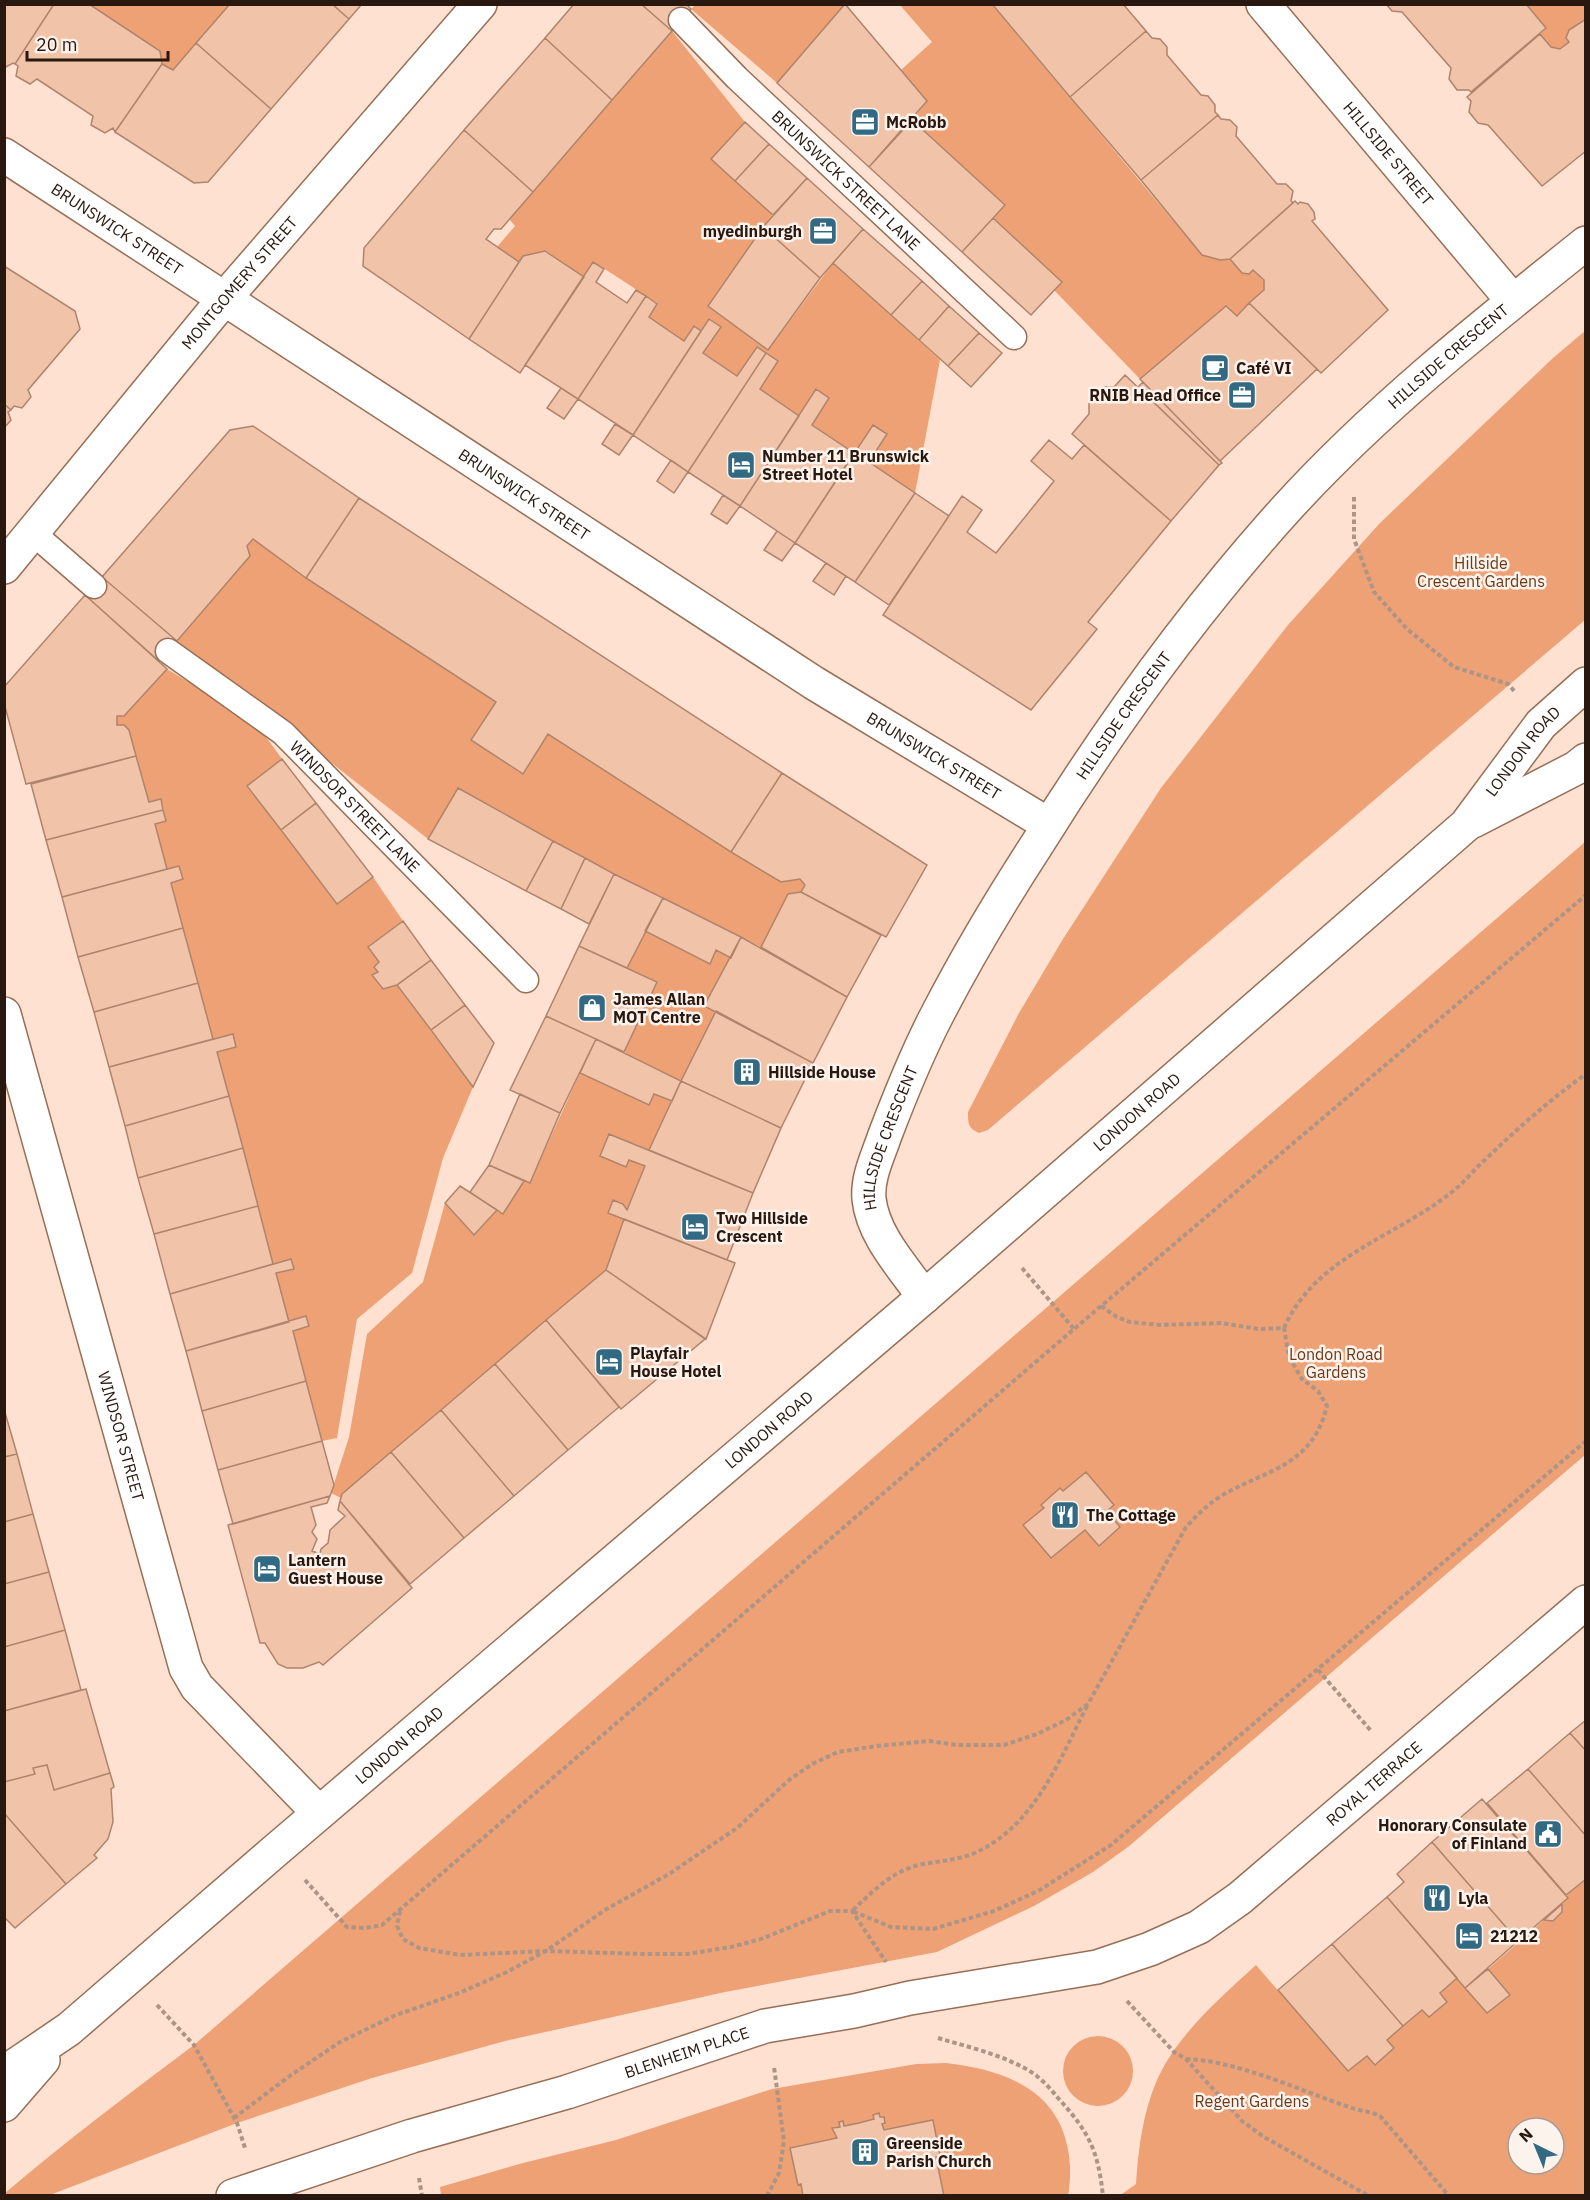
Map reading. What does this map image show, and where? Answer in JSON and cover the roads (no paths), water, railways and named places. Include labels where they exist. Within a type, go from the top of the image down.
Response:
[{"type":"street","name":"HILLSIDE STREET","points":[[1263,4],[1513,301]]},
{"type":"street","name":"MONTGOMERY STREET","points":[[4,567],[224,298],[471,8]]},
{"type":"street","name":"BRUNSWICK STREET","points":[[4,155],[814,683],[1048,825]]},
{"type":"street","name":"HILLSIDE CRESCENT","points":[[924,1297],[877,1227],[870,1204],[871,1178],[922,1043],[955,979],[1048,825],[1149,678],[1223,583],[1287,508],[1355,439],[1433,369],[1586,243]]},
{"type":"street","name":"LONDON ROAD","points":[[4,2073],[69,2030],[319,1813],[924,1297],[1466,825],[1541,724],[1586,684]]},
{"type":"street","name":"LONDON ROAD","points":[[1466,825],[1576,768],[1586,760]]},
{"type":"street","name":"WINDSOR STREET","points":[[4,1014],[186,1668],[197,1687],[319,1813]]},
{"type":"street","name":"ROYAL TERRACE","points":[[1150,1949],[1198,1927],[1240,1898],[1586,1602]]},
{"type":"street","name":"BLENHEIM PLACE","points":[[233,2196],[412,2136],[567,2092],[765,2026],[854,2011],[910,1998],[1097,1967],[1150,1949]]},
{"type":"street","name":"LONDON ROAD","points":[[4,2105],[69,2030]]},
{"type":"lane","name":"BRUNSWICK STREET LANE","points":[[681,20],[746,86],[1014,337]]},
{"type":"lane","points":[[33,533],[94,586]]},
{"type":"lane","name":"WINDSOR STREET LANE","points":[[168,651],[283,733],[526,980]]},
{"type":"place","name":"McRobb","points":[[865,122]]},
{"type":"place","name":"myedinburgh","points":[[823,231]]},
{"type":"place","name":"Café VI","points":[[1215,368]]},
{"type":"place","name":"RNIB Head Office","points":[[1242,395]]},
{"type":"place","name":"Number 11 Brunswick Street Hotel","points":[[741,465]]},
{"type":"place","name":"James Allan MOT Centre","points":[[592,1008]]},
{"type":"place","name":"Hillside House","points":[[747,1072]]},
{"type":"place","name":"Two Hillside Crescent","points":[[695,1227]]},
{"type":"place","name":"Playfair House Hotel","points":[[609,1362]]},
{"type":"place","name":"The Cottage","points":[[1065,1515]]},
{"type":"place","name":"Lantern Guest House","points":[[267,1569]]},
{"type":"place","name":"Honorary Consulate of Finland","points":[[1548,1834]]},
{"type":"place","name":"Lyla","points":[[1437,1898]]},
{"type":"place","name":"21212","points":[[1469,1936]]},
{"type":"place","name":"Greenside Parish Church","points":[[865,2152]]},
{"type":"park label","name":"Hillside Crescent Gardens","points":[[1481,572]]},
{"type":"park label","name":"London Road Gardens","points":[[1336,1363]]},
{"type":"park label","name":"Regent Gardens","points":[[1252,2101]]}]
